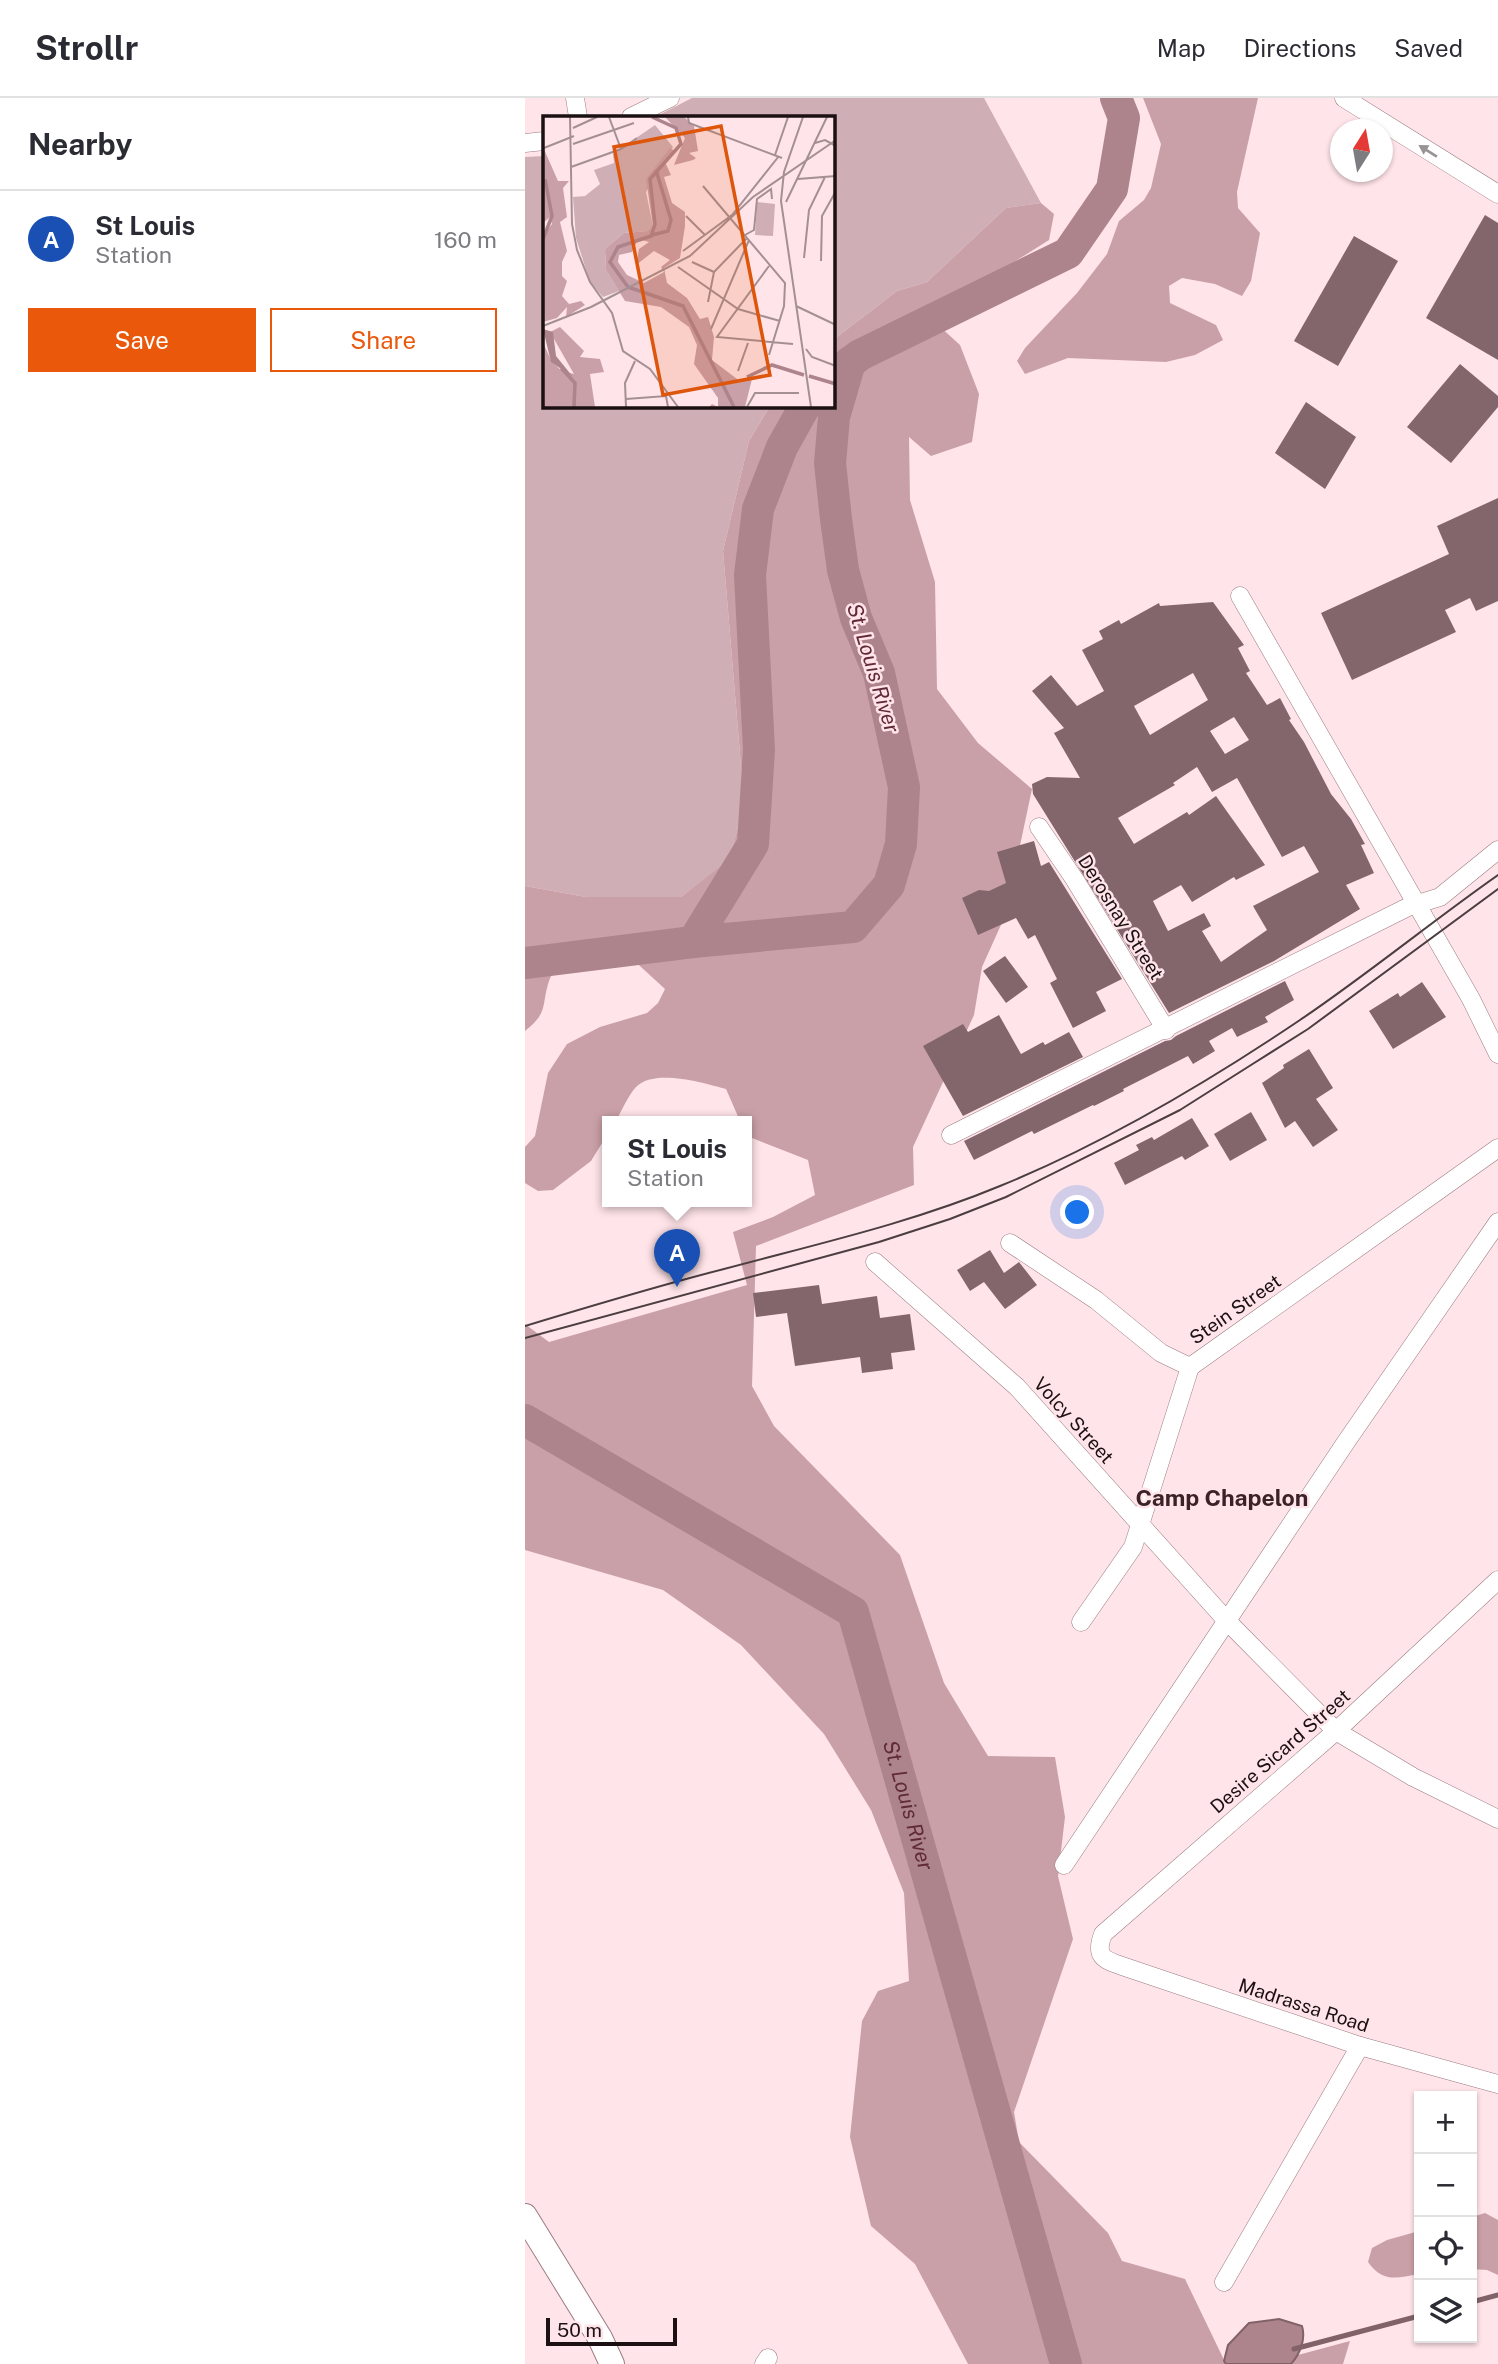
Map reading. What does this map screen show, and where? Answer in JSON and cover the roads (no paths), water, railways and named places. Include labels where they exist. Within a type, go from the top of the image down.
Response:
[{"type":"main road","points":[[525,2216],[600,2338],[612,2364]]},
{"type":"street","points":[[575,98],[578,116]]},
{"type":"street","points":[[633,116],[670,98]]},
{"type":"street","points":[[1344,98],[1492,191]]},
{"type":"street","points":[[525,143],[543,141]]},
{"type":"street","points":[[1240,596],[1471,999],[1498,1054]]},
{"type":"street","name":"Derosnay Street","points":[[1039,827],[1075,880],[1166,1030]]},
{"type":"street","points":[[951,1135],[1415,905],[1440,897],[1498,849]]},
{"type":"street","name":"Stein Street","points":[[1081,1622],[1133,1547],[1142,1526],[1190,1367],[1498,1149]]},
{"type":"street","points":[[1064,1866],[1346,1442],[1498,1222]]},
{"type":"street","points":[[1010,1243],[1096,1300],[1161,1353],[1190,1367]]},
{"type":"street","name":"Volcy Street","points":[[875,1262],[1017,1387],[1227,1621],[1336,1731],[1413,1777],[1498,1819]]},
{"type":"street","name":"Desire Sicard Street","points":[[1101,1955],[1098,1947],[1103,1934],[1336,1731],[1498,1580]]},
{"type":"street","name":"Madrassa Road","points":[[1101,1955],[1108,1961],[1125,1967],[1360,2046],[1498,2084]]},
{"type":"street","points":[[1223,2282],[1360,2046]]},
{"type":"waterway","name":"St. Louis River","points":[[835,374],[860,355],[1068,253],[1112,189],[1124,118],[1116,98]]},
{"type":"waterway","name":"St. Louis River","points":[[693,942],[853,927],[889,885],[901,844],[904,787],[879,673],[856,618],[843,570],[830,463],[834,417],[850,362]]},
{"type":"waterway","name":"St. Louis River","points":[[525,963],[693,942],[753,844],[759,750],[750,575],[758,509],[782,447],[804,408]]},
{"type":"waterway","name":"St. Louis River","points":[[525,1420],[853,1612],[1066,2364]]},
{"type":"waterway","points":[[1477,2301],[1498,2295]]},
{"type":"waterway","points":[[1294,2349],[1414,2317]]},
{"type":"tram line","points":[[525,1326],[674,1282],[898,1222],[966,1199],[1039,1169],[1154,1111],[1265,1043],[1350,985],[1498,875]]},
{"type":"tram line","points":[[525,1338],[879,1242],[1006,1197],[1180,1110],[1308,1029],[1498,889]]},
{"type":"place","name":"St Louis","points":[[677,1287]]},
{"type":"district","name":"Camp Chapelon","points":[[1222,1498]]}]
